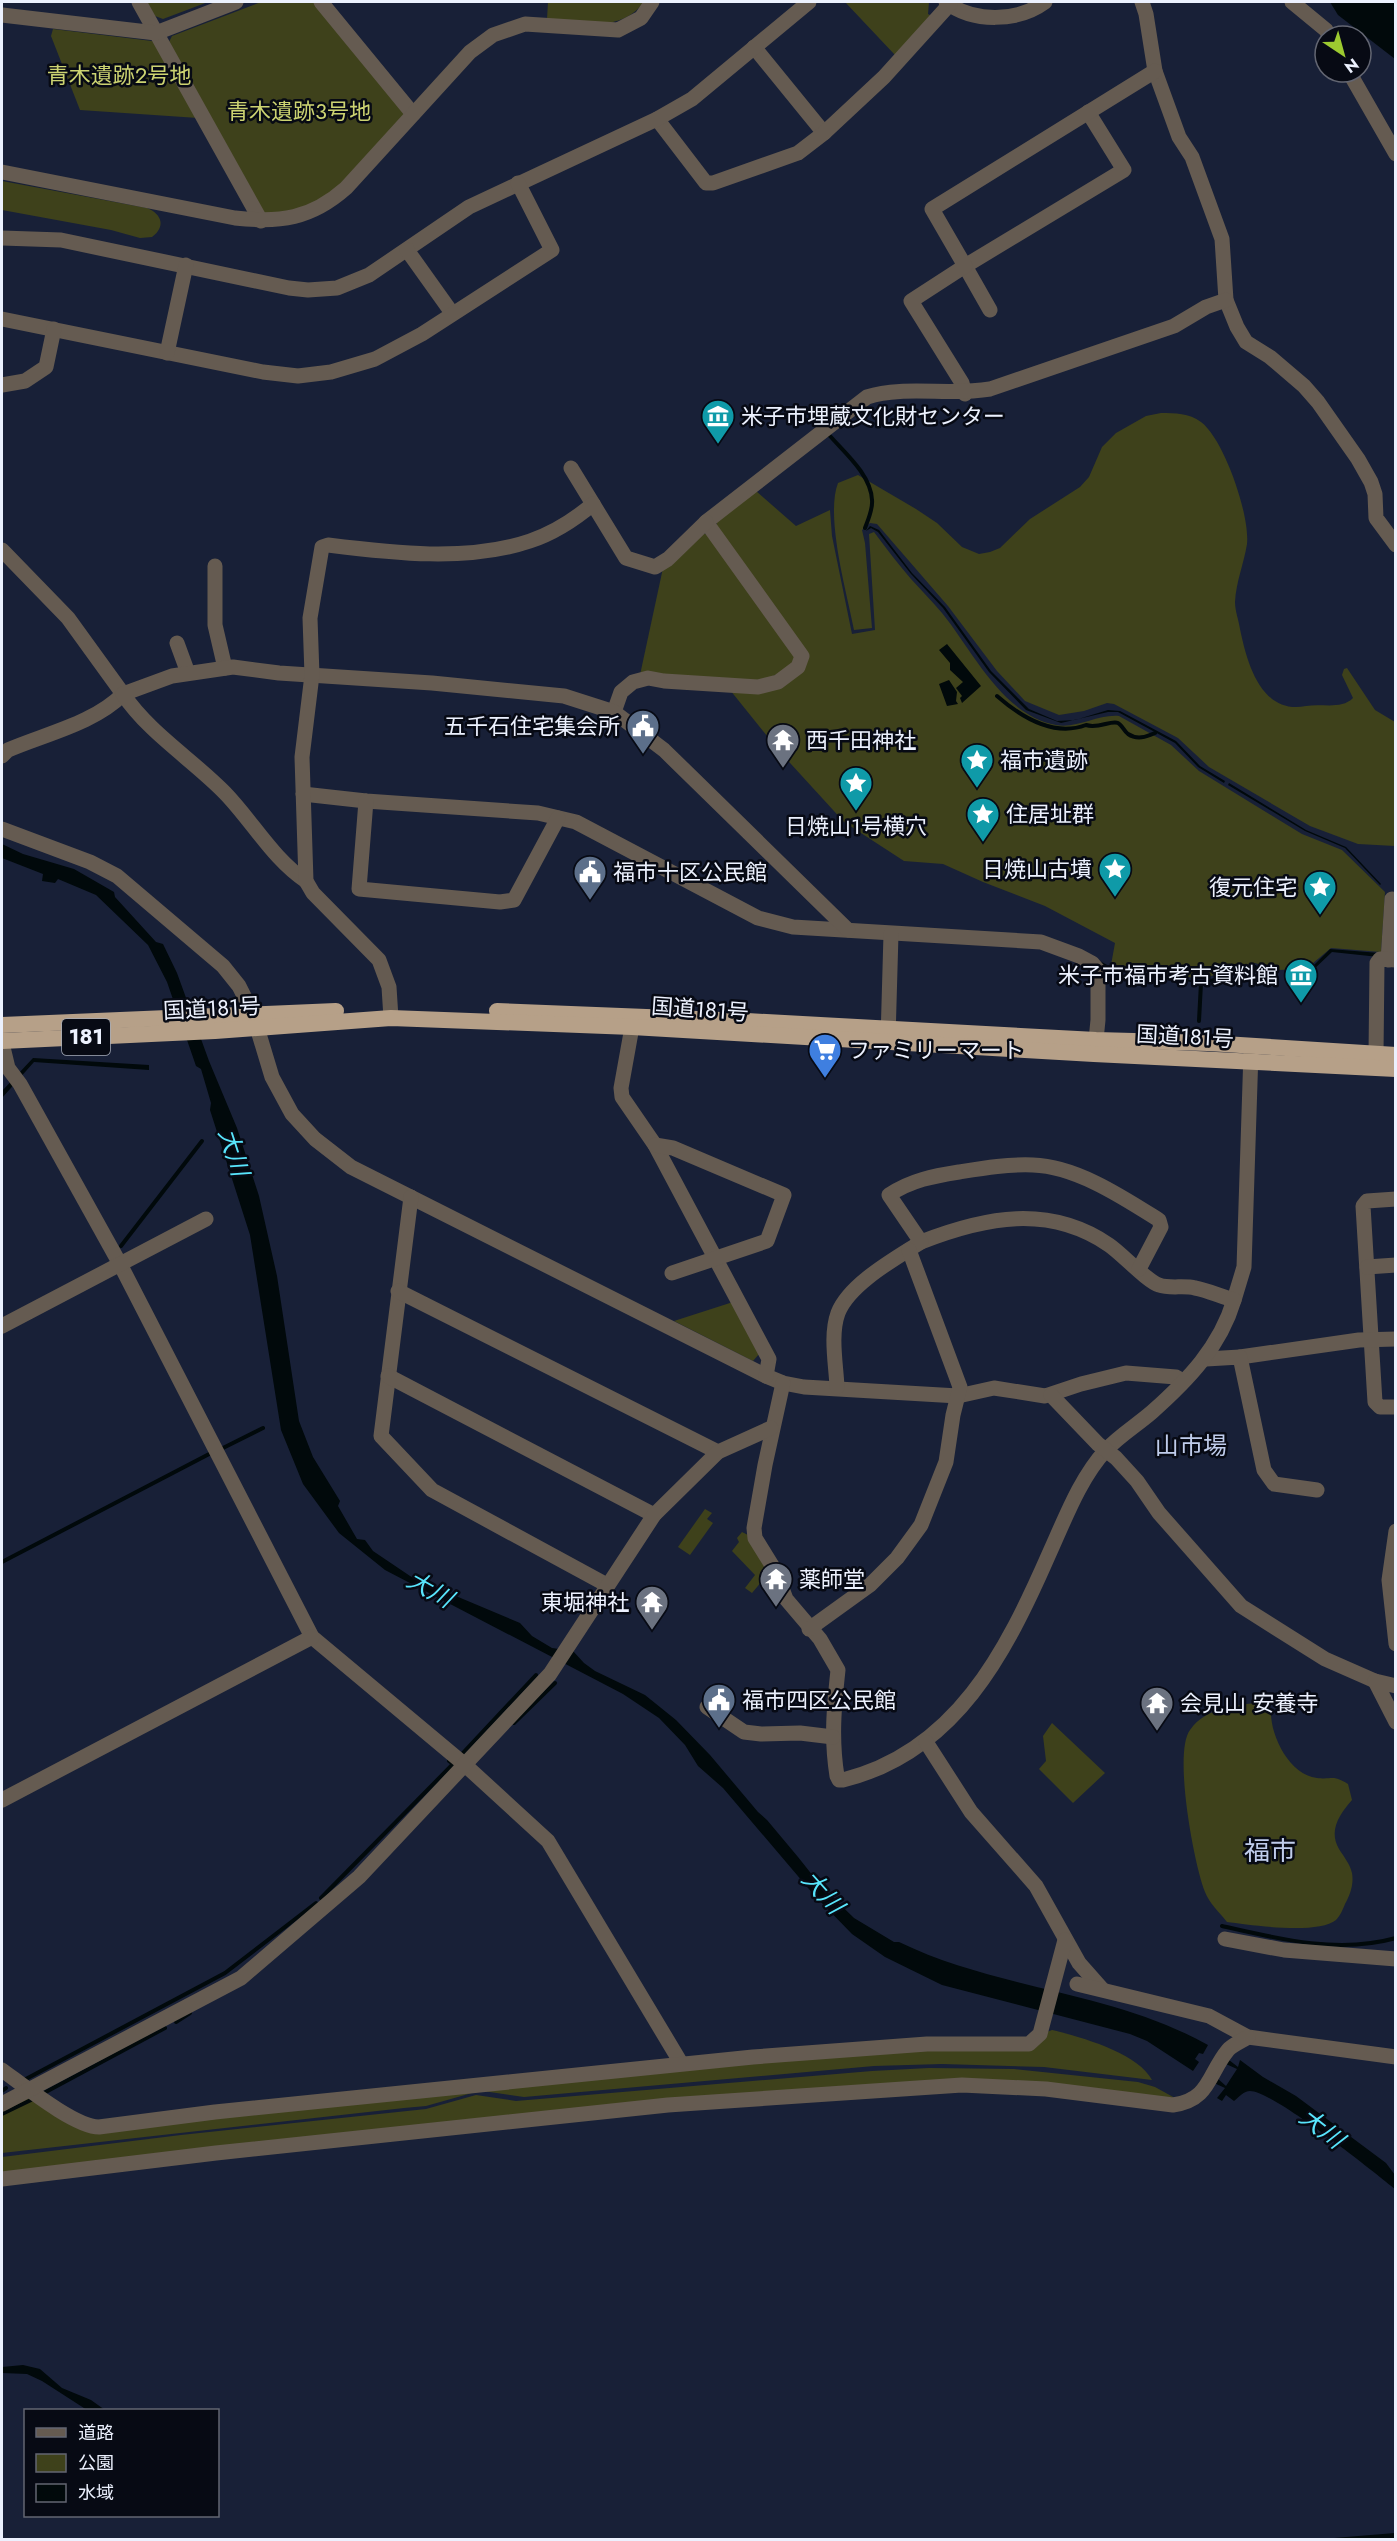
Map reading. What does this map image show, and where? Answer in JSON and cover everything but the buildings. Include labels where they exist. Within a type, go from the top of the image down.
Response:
[{"type":"highway","name":"国道181号","points":[[2,1042],[204,1023],[391,1014],[559,1012],[888,1036]]},
{"type":"highway","name":"国道181号","points":[[391,1014],[1250,1054],[1395,1055]]},
{"type":"highway","name":"国道181号","points":[[2,1024],[167,1025]]},
{"type":"highway","name":"国道181号","points":[[1250,1054],[1395,1069]]},
{"type":"street","points":[[139,2],[261,221]]},
{"type":"street","points":[[2,15],[156,33],[236,2]]},
{"type":"street","points":[[321,2],[413,114]]},
{"type":"street","points":[[2,172],[261,221],[307,214],[330,202],[470,52],[493,35],[525,24],[618,30],[641,18],[652,2]]},
{"type":"street","points":[[2,238],[61,240],[289,288],[308,290],[337,288],[369,275],[469,207],[657,119],[692,99],[809,2]]},
{"type":"street","points":[[657,119],[706,183],[713,183],[798,153],[824,133],[884,76],[931,27],[948,3],[978,15],[997,17],[1023,13],[1045,2]]},
{"type":"street","points":[[1142,2],[1155,71],[1179,137],[1192,157],[1222,239],[1226,300],[1242,337],[1304,386],[1358,459],[1375,494],[1376,518],[1395,545]]},
{"type":"street","points":[[1292,2],[1319,24]]},
{"type":"street","points":[[754,47],[824,133]]},
{"type":"street","points":[[990,310],[932,209],[1155,71]]},
{"type":"street","points":[[1356,84],[1395,154]]},
{"type":"street","points":[[965,394],[962,382],[911,301],[964,266],[1124,170],[1088,112]]},
{"type":"street","points":[[2,319],[263,372],[298,376],[332,372],[375,359],[422,334],[552,250],[518,183]]},
{"type":"street","points":[[407,250],[452,313]]},
{"type":"street","points":[[167,353],[186,265]]},
{"type":"street","points":[[571,468],[626,558],[655,567],[668,559],[706,522],[867,397],[883,392],[965,394],[990,389],[1174,326],[1206,307],[1226,300]]},
{"type":"street","points":[[2,385],[25,381],[46,367],[54,329]]},
{"type":"street","points":[[306,881],[302,757],[312,675],[310,618],[321,552],[325,546],[427,553],[467,552],[513,546],[531,541],[557,529],[593,504]]},
{"type":"street","points":[[614,712],[621,692],[633,682],[648,678],[758,687],[778,682],[798,668],[802,656],[706,522]]},
{"type":"street","points":[[2,550],[68,618],[123,694],[149,725],[189,758],[226,794],[291,871],[306,881],[313,893],[379,960],[389,987],[391,1014]]},
{"type":"street","points":[[215,566],[215,625],[225,668]]},
{"type":"street","points":[[177,643],[188,673]]},
{"type":"street","points":[[2,756],[8,750],[68,728],[116,703],[123,694],[172,675],[225,668],[432,683],[564,696],[614,712],[664,750],[848,930]]},
{"type":"street","points":[[303,794],[366,801],[538,813],[576,822],[758,918],[795,927],[1041,942],[1086,960],[1098,970],[1098,1020],[1095,1047]]},
{"type":"street","points":[[366,801],[359,889],[500,902],[514,900],[558,818]]},
{"type":"street","points":[[2,829],[90,862],[117,876],[223,966],[239,986],[255,1021],[272,1077],[292,1114],[351,1167],[766,1376],[783,1383],[804,1387],[837,1387],[957,1396],[994,1388],[1051,1395],[1082,1384],[1126,1373],[1176,1377],[1183,1381]]},
{"type":"street","points":[[1376,1054],[1377,963],[1380,959],[1392,960],[1392,899]]},
{"type":"street","points":[[888,1036],[891,934]]},
{"type":"street","points":[[632,1027],[621,1088],[622,1097],[655,1145],[769,1359],[766,1376]]},
{"type":"street","points":[[2,1042],[8,1068],[17,1080],[120,1264],[312,1637],[464,1764],[548,1841],[681,2063]]},
{"type":"street","points":[[783,1383],[771,1428],[754,1528],[755,1538],[776,1572],[786,1599],[820,1640],[838,1670],[833,1704],[833,1737],[837,1776],[839,1780],[843,1780],[881,1767],[926,1742],[964,1705],[992,1666],[1029,1601],[1069,1508],[1106,1450],[1153,1411],[1206,1359],[1227,1322],[1244,1267],[1250,1054]]},
{"type":"street","points":[[655,1145],[673,1148],[784,1195],[767,1241],[672,1273]]},
{"type":"street","points":[[809,1629],[870,1585],[897,1558],[921,1525],[946,1462],[960,1387],[915,1246],[889,1195],[906,1184],[933,1176],[994,1166],[1035,1165],[1067,1172],[1099,1184],[1159,1220],[1161,1227],[1139,1269]]},
{"type":"street","points":[[411,1197],[381,1436],[432,1490],[606,1585]]},
{"type":"street","points":[[1395,1199],[1367,1201],[1363,1206],[1376,1405],[1395,1407]]},
{"type":"street","points":[[837,1387],[834,1330],[838,1312],[854,1290],[886,1264],[915,1246],[953,1230],[988,1221],[1027,1218],[1054,1221],[1083,1230],[1110,1245],[1159,1285],[1197,1288],[1234,1300]]},
{"type":"street","points":[[2,1326],[206,1219]]},
{"type":"street","points":[[1367,1267],[1395,1265]]},
{"type":"street","points":[[398,1291],[718,1452]]},
{"type":"street","points":[[1206,1359],[1240,1357],[1359,1340],[1395,1339]]},
{"type":"street","points":[[1240,1357],[1266,1474],[1274,1484],[1317,1490]]},
{"type":"street","points":[[388,1376],[654,1515]]},
{"type":"street","points":[[1051,1395],[1137,1481],[1159,1513],[1241,1606],[1325,1659],[1376,1681],[1395,1686]]},
{"type":"street","points":[[2,2104],[240,1978],[359,1877],[550,1674],[606,1585],[654,1515],[718,1452],[771,1428]]},
{"type":"street","points":[[1395,1531],[1389,1580],[1395,1644]]},
{"type":"street","points":[[2,1800],[312,1637]]},
{"type":"street","points":[[1376,1681],[1395,1722]]},
{"type":"street","points":[[707,1707],[744,1732],[800,1733],[833,1737]]},
{"type":"street","points":[[926,1742],[971,1812],[1036,1886],[1079,1963],[1102,1989]]},
{"type":"street","points":[[1225,1939],[1284,1950],[1395,1959]]},
{"type":"street","points":[[2,2068],[29,2091],[82,2124],[99,2127],[215,2112],[681,2063],[927,2044],[1029,2044],[1040,2034],[1065,1940]]},
{"type":"street","points":[[1077,1984],[1209,2016],[1248,2037],[1395,2057]]},
{"type":"street","points":[[2,2179],[216,2153],[668,2105],[962,2085],[1046,2089],[1173,2105],[1191,2101],[1208,2084],[1228,2049],[1248,2037]]},
{"type":"green space","points":[[147,2],[208,2],[163,19],[155,16]]},
{"type":"green space","name":"青木遺跡3号地","points":[[261,2],[317,2],[402,109],[404,115],[338,188],[310,208],[266,216],[169,42],[172,36]]},
{"type":"green space","points":[[548,2],[644,2],[623,19],[600,24],[547,19]]},
{"type":"green space","points":[[845,2],[929,2],[928,14],[932,16],[895,55]]},
{"type":"green space","name":"青木遺跡2号地","points":[[53,29],[152,41],[156,44],[198,118],[80,110],[51,36]]},
{"type":"green space","points":[[2,181],[147,208],[159,217],[161,225],[152,237],[140,238],[111,230],[2,210]]},
{"type":"green space","points":[[1161,413],[1187,415],[1201,422],[1218,444],[1234,478],[1247,531],[1247,544],[1235,605],[1247,657],[1252,671],[1267,695],[1278,703],[1291,707],[1343,704],[1353,698],[1342,675],[1344,669],[1347,668],[1375,710],[1395,722],[1395,846],[1358,844],[1310,826],[1209,767],[1178,738],[1114,704],[1107,703],[1084,711],[1059,715],[1025,701],[997,671],[948,606],[877,524],[870,523],[862,530],[872,628],[854,630],[838,555],[834,515],[838,483],[858,475],[937,523],[962,547],[979,554],[990,552],[1000,548],[1030,519],[1080,487],[1089,477],[1102,447],[1116,433],[1146,416]]},
{"type":"green space","points":[[756,491],[796,526],[830,510],[832,536],[852,634],[875,630],[869,534],[874,532],[906,573],[942,613],[990,680],[1020,709],[1037,719],[1064,726],[1103,717],[1119,716],[1171,745],[1199,771],[1302,834],[1342,850],[1385,892],[1381,952],[1331,948],[1306,969],[1278,970],[1255,963],[1201,979],[1111,965],[1115,943],[1045,906],[943,864],[904,861],[844,822],[780,752],[730,690],[781,685],[798,675],[805,666],[716,528],[717,521]]},
{"type":"green space","points":[[701,533],[709,535],[793,653],[795,660],[793,667],[760,682],[640,675],[663,568]]},
{"type":"green space","points":[[733,1302],[759,1354],[753,1361],[674,1321]]},
{"type":"green space","points":[[705,1509],[712,1513],[707,1519],[713,1523],[690,1555],[678,1547]]},
{"type":"green space","points":[[742,1532],[748,1535],[768,1574],[752,1593],[745,1588],[755,1575],[732,1551],[739,1542],[737,1538]]},
{"type":"green space","points":[[1261,1702],[1271,1713],[1278,1743],[1298,1770],[1317,1778],[1335,1778],[1348,1784],[1352,1800],[1337,1823],[1335,1835],[1339,1849],[1351,1870],[1352,1885],[1339,1917],[1327,1925],[1283,1928],[1227,1922],[1209,1900],[1200,1878],[1184,1784],[1185,1742],[1190,1730],[1204,1716],[1222,1709]]},
{"type":"green space","points":[[1052,1723],[1105,1773],[1073,1803],[1039,1769],[1046,1761],[1043,1736]]},
{"type":"green space","points":[[1052,2030],[1108,2047],[1122,2054],[1145,2070],[1152,2080],[1044,2067],[942,2064],[874,2066],[524,2097],[483,2091],[798,2055],[1030,2047]]},
{"type":"green space","points":[[929,2068],[1014,2069],[1138,2082],[1155,2087],[1175,2098],[957,2082],[2,2173],[2,2157],[426,2109],[476,2095],[516,2101]]},
{"type":"green space","points":[[472,2091],[472,2093],[426,2106],[2,2153],[2,2109],[26,2097],[84,2127]]},
{"type":"water","points":[[1330,2],[1395,2],[1395,59],[1373,42],[1373,24],[1350,24],[1338,15]]},
{"type":"water","points":[[870,526],[879,530],[912,573],[945,607],[991,671],[1029,709],[1057,721],[1073,720],[1061,723],[1026,710],[989,672],[943,608],[911,574],[878,532],[871,528],[866,531]]},
{"type":"water","points":[[947,644],[981,686],[962,703],[960,698],[962,696],[956,688],[963,682],[950,670],[950,663],[939,650]]},
{"type":"water","points":[[949,680],[957,692],[958,704],[947,706],[939,684]]},
{"type":"water","points":[[1108,710],[1120,711],[1176,741],[1200,766],[1225,781],[1224,783],[1198,767],[1175,743],[1118,712],[1079,719]]},
{"type":"water","points":[[1229,783],[1306,830],[1346,847],[1381,884],[1345,848],[1305,831],[1228,785]]},
{"type":"water","name":"大川","points":[[2,844],[23,854],[74,869],[114,892],[115,897],[156,942],[163,944],[177,973],[209,1061],[237,1128],[259,1196],[277,1276],[299,1421],[313,1457],[340,1501],[338,1506],[357,1539],[365,1540],[373,1551],[413,1578],[520,1623],[532,1636],[552,1648],[573,1651],[595,1671],[645,1695],[676,1720],[710,1755],[821,1886],[854,1918],[894,1942],[937,1958],[976,1971],[1094,2001],[1171,2027],[1208,2045],[1203,2054],[1199,2053],[1195,2059],[1199,2062],[1193,2071],[1147,2041],[1130,2034],[942,1985],[885,1957],[852,1934],[814,1895],[723,1788],[698,1766],[685,1745],[659,1718],[623,1694],[385,1570],[339,1533],[303,1484],[281,1430],[250,1235],[210,1110],[211,1103],[201,1069],[196,1066],[167,982],[148,945],[96,895],[58,879],[55,883],[42,881],[43,874],[2,858]]},
{"type":"water","points":[[1330,949],[1379,953],[1379,957],[1332,952],[1311,972],[1309,970]]},
{"type":"water","points":[[1081,951],[1111,967],[1201,982],[1230,973],[1231,976],[1204,984],[1111,969],[1080,953]]},
{"type":"water","points":[[33,1058],[149,1065],[149,1070],[34,1062],[2,1098],[2,1091]]},
{"type":"water","name":"大川","points":[[1229,2060],[1238,2067],[1240,2060],[1263,2077],[1296,2096],[1386,2163],[1395,2175],[1395,2189],[1323,2133],[1262,2094],[1250,2091],[1234,2101],[1226,2095],[1222,2101],[1217,2098],[1225,2088],[1214,2083],[1217,2078],[1226,2086],[1237,2069],[1226,2064]]},
{"type":"water","points":[[23,2365],[40,2369],[62,2388],[91,2400],[104,2409],[85,2409],[42,2381],[27,2374],[2,2373],[2,2367]]},
{"type":"water","points":[[1395,2533],[1395,2539],[1328,2539],[1334,2538]]},
{"type":"waterway","points":[[830,436],[862,473],[871,491],[872,507],[865,528]]},
{"type":"waterway","points":[[997,696],[1027,718],[1050,727],[1074,728],[1115,722],[1135,737],[1145,737],[1155,733]]},
{"type":"waterway","points":[[1242,971],[1255,967]]},
{"type":"waterway","points":[[1199,1021],[1201,983]]},
{"type":"waterway","points":[[121,1246],[202,1141]]},
{"type":"waterway","points":[[221,1449],[263,1428]]},
{"type":"waterway","points":[[2,1562],[213,1452]]},
{"type":"waterway","points":[[461,1755],[536,1675]]},
{"type":"waterway","points":[[514,1723],[555,1683]]},
{"type":"waterway","points":[[321,1898],[453,1764],[449,1761]]},
{"type":"waterway","points":[[24,2080],[225,1973],[316,1903]]},
{"type":"waterway","points":[[1222,1926],[1287,1940],[1331,1945],[1374,1943],[1396,1938]]},
{"type":"waterway","points":[[176,2022],[190,2013]]},
{"type":"waterway","points":[[42,2094],[165,2028]]},
{"type":"waterway","points":[[2,2091],[6,2088]]},
{"type":"waterway","points":[[2,2114],[31,2100]]},
{"type":"place","name":"米子市埋蔵文化財センター","points":[[718,445]]},
{"type":"place","name":"五千石住宅集会所","points":[[643,755]]},
{"type":"place","name":"西千田神社","points":[[783,769]]},
{"type":"place","name":"福市遺跡","points":[[977,789]]},
{"type":"place","name":"日焼山1号横穴","points":[[856,812]]},
{"type":"place","name":"住居址群","points":[[983,843]]},
{"type":"place","name":"日焼山古墳","points":[[1115,898]]},
{"type":"place","name":"福市十区公民館","points":[[590,901]]},
{"type":"place","name":"復元住宅","points":[[1320,916]]},
{"type":"place","name":"米子市福市考古資料館","points":[[1301,1004]]},
{"type":"place","name":"ファミリーマート","points":[[825,1079]]},
{"type":"place","name":"薬師堂","points":[[776,1608]]},
{"type":"place","name":"東堀神社","points":[[652,1631]]},
{"type":"place","name":"福市四区公民館","points":[[719,1729]]},
{"type":"place","name":"会見山 安養寺","points":[[1157,1732]]},
{"type":"district","name":"山市場","points":[[1191,1445]]},
{"type":"district","name":"福市","points":[[1270,1851]]}]
